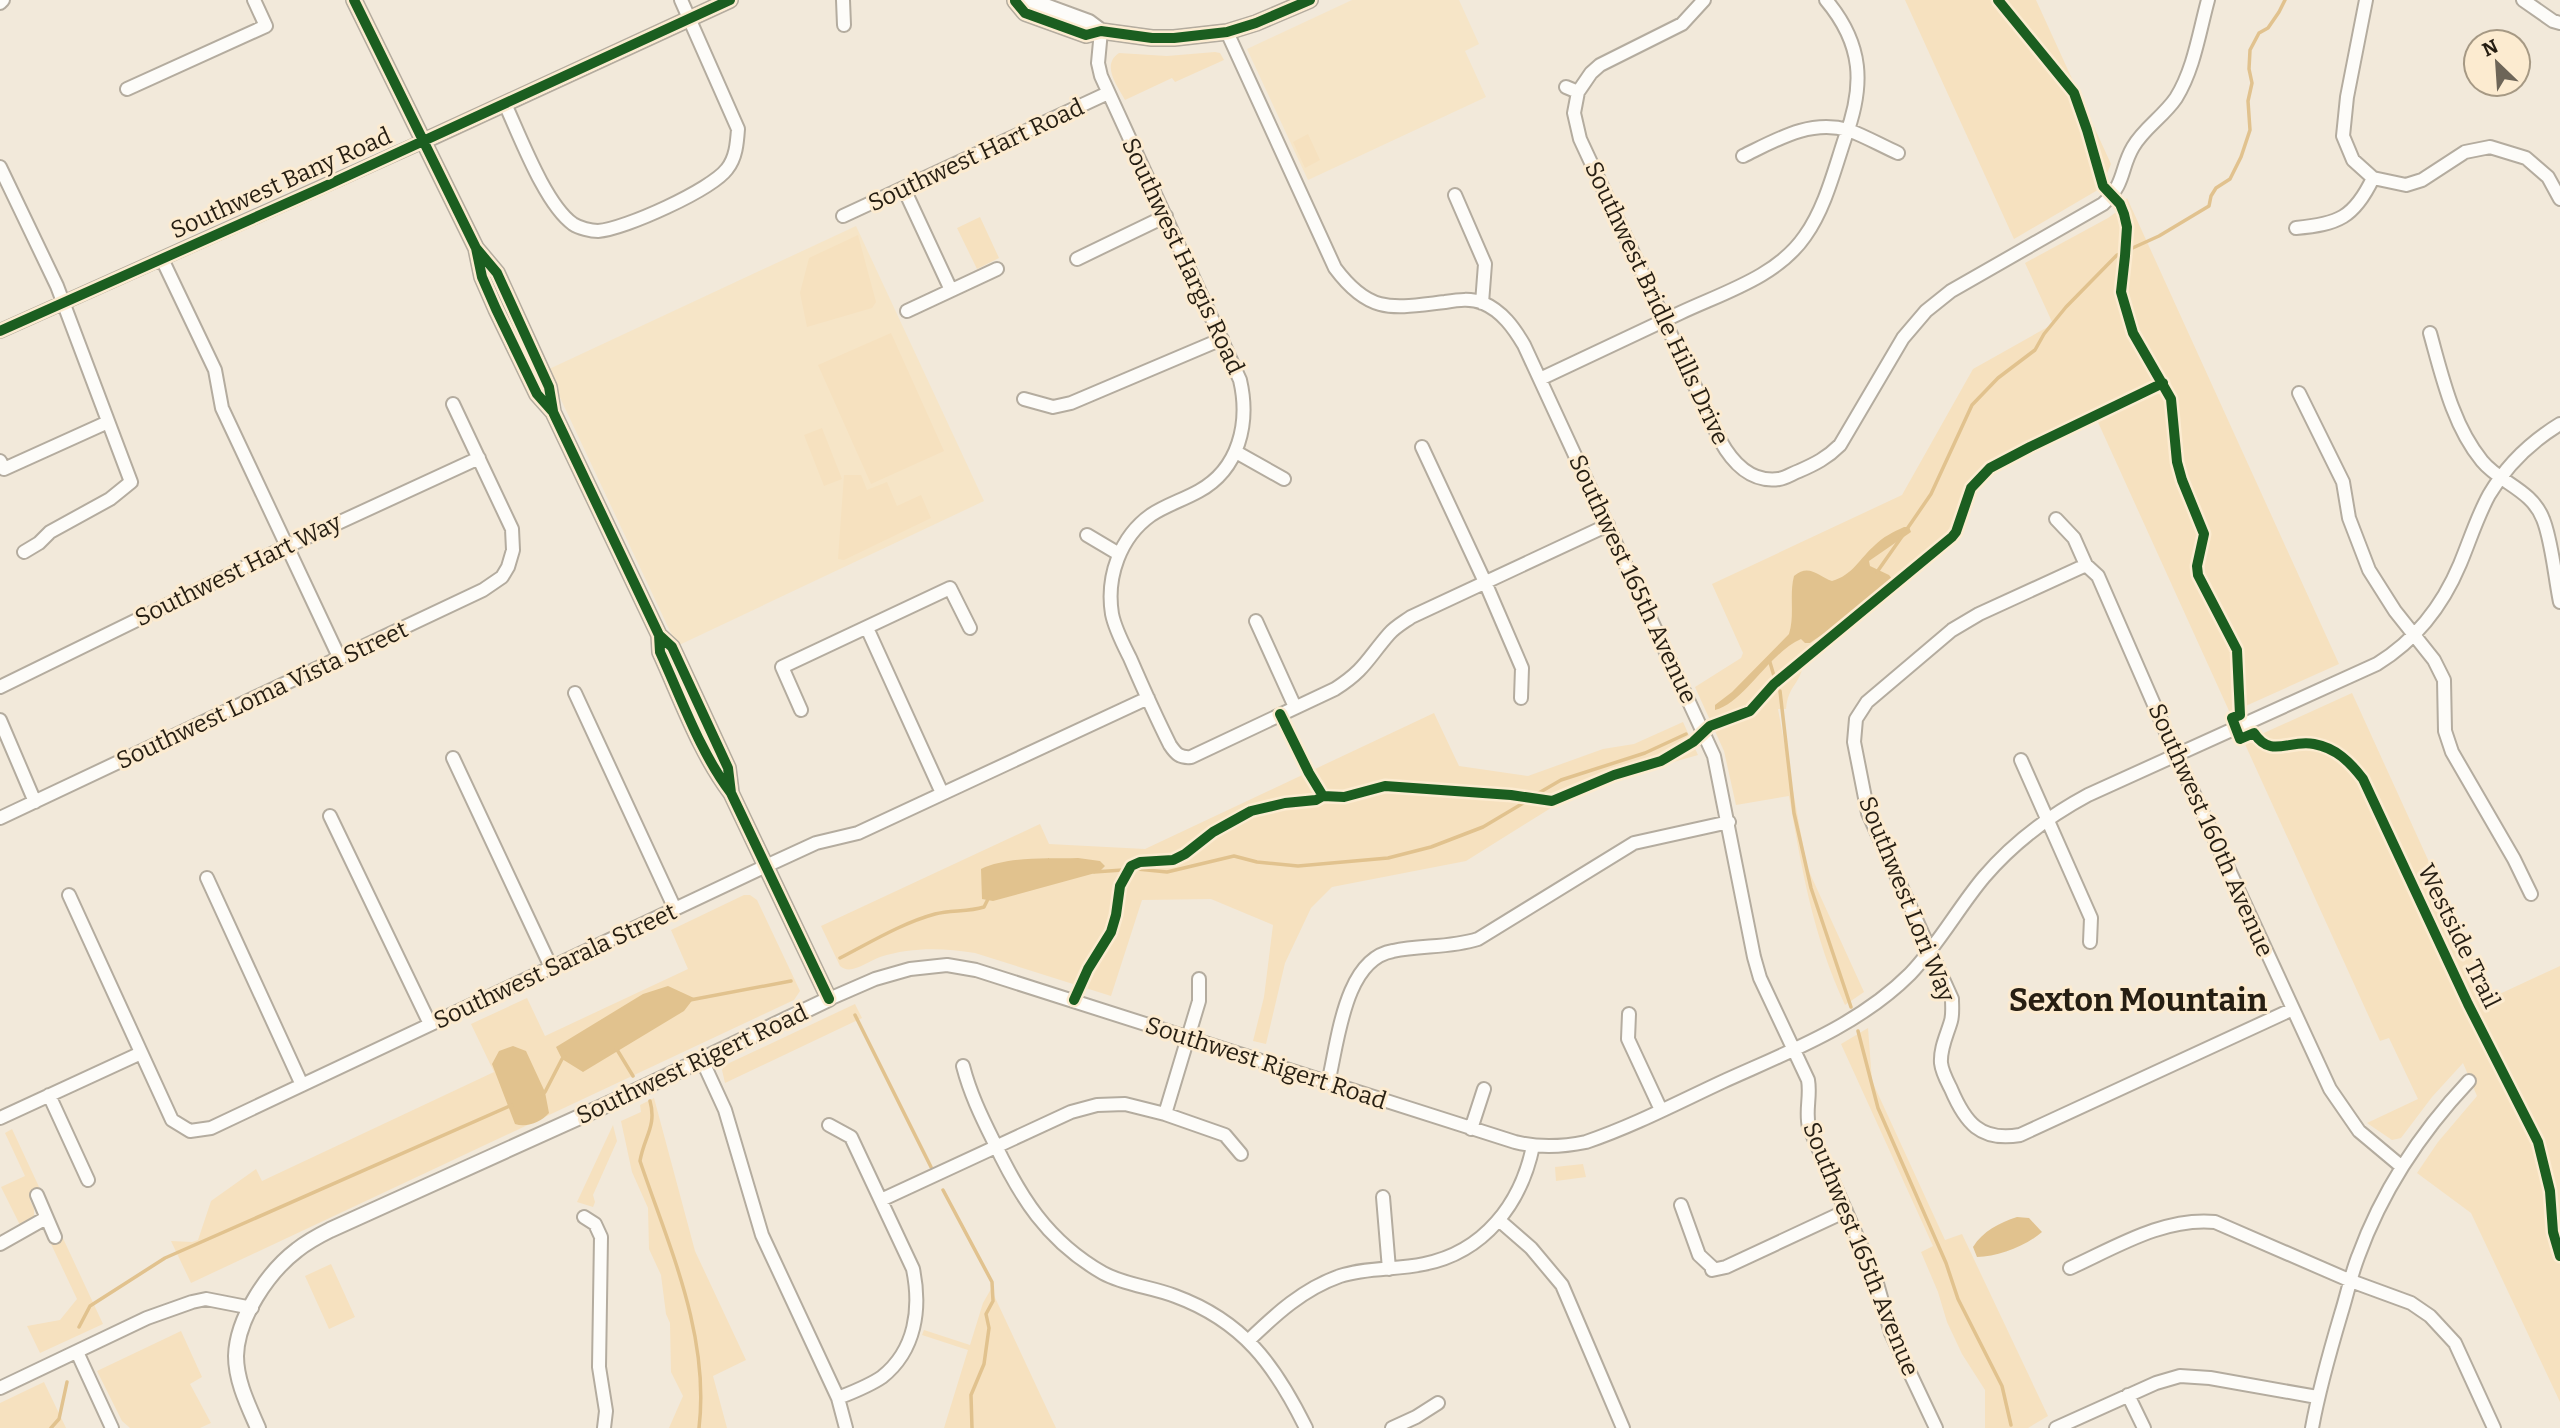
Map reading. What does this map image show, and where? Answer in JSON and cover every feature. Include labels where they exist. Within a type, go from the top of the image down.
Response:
[{"type":"main road","points":[[354,0],[476,248],[482,277],[496,309],[537,394],[553,412],[659,635],[660,652],[704,749],[731,793],[829,999]]},
{"type":"main road","name":"Southwest Bany Road","points":[[424,141],[730,0]]},
{"type":"main road","points":[[1021,0],[1089,23],[1101,31],[1174,38],[1227,32],[1310,0]]},
{"type":"main road","name":"Southwest Rigert Road","points":[[258,1428],[243,1394],[236,1357],[238,1336],[252,1308],[279,1268],[295,1251],[311,1241],[829,999]]},
{"type":"street","points":[[127,89],[266,26],[254,0]]},
{"type":"street","points":[[505,104],[554,206],[575,226],[597,231],[625,225],[715,183],[729,167],[737,147],[738,129],[681,0]]},
{"type":"street","points":[[843,0],[844,25]]},
{"type":"street","name":"Southwest Bridle Hills Drive","points":[[1704,0],[1682,24],[1600,65],[1572,89],[1574,113],[1580,139],[1729,458],[1742,470],[1760,478],[1779,479],[1826,459],[1840,445],[1903,338],[1926,311],[1951,292],[2103,204],[2112,196],[2123,178],[2130,151],[2141,133],[2157,120],[2187,79],[2208,0]]},
{"type":"street","points":[[1540,379],[1768,271],[1804,238],[1818,214],[1848,131],[1858,89],[1856,55],[1848,30],[1826,0]]},
{"type":"street","points":[[2366,0],[2347,97],[2343,136],[2353,160],[2372,178],[2406,185],[2422,180],[2465,152],[2490,148],[2526,158],[2548,177],[2560,199]]},
{"type":"street","points":[[2523,0],[2560,23]]},
{"type":"street","name":"Southwest Hargis Road","points":[[1101,31],[1098,63],[1108,93],[1240,380],[1245,408],[1236,452],[1226,468],[1200,491],[1150,516],[1127,540],[1119,554],[1113,577],[1112,616],[1170,746],[1182,758],[1191,757],[1335,689],[1367,664],[1390,633],[1411,617],[1608,525]]},
{"type":"street","points":[[1227,32],[1335,268],[1349,286],[1366,299],[1385,306],[1403,307],[1460,300],[1482,303],[1485,264],[1455,195]]},
{"type":"street","name":"Southwest Hart Road","points":[[843,216],[1108,93]]},
{"type":"street","points":[[1743,156],[1796,131],[1823,126],[1848,131],[1898,153]]},
{"type":"street","name":"Southwest Bany Road","points":[[0,331],[424,141]]},
{"type":"street","points":[[0,167],[63,303],[131,482],[110,499],[50,532],[39,543],[23,552]]},
{"type":"street","points":[[2296,228],[2327,225],[2346,216],[2365,195],[2372,178]]},
{"type":"street","points":[[904,189],[951,290]]},
{"type":"street","points":[[1077,259],[1166,216]]},
{"type":"street","points":[[162,259],[215,370],[222,408],[340,659]]},
{"type":"street","points":[[907,311],[997,269]]},
{"type":"street","name":"Southwest 165th Avenue","points":[[1482,303],[1498,312],[1511,325],[1524,345],[1714,756],[1754,957],[1760,978],[1808,1080],[1810,1091],[1806,1115],[1809,1127],[1881,1294],[1882,1309],[1891,1333],[1936,1428]]},
{"type":"street","points":[[2430,333],[2445,386],[2467,439],[2483,463],[2538,507],[2544,520],[2560,602]]},
{"type":"street","points":[[1024,399],[1053,407],[1071,403],[1222,339]]},
{"type":"street","points":[[2299,393],[2343,482],[2349,518],[2369,570],[2395,611],[2434,660],[2444,680],[2445,732],[2452,752],[2514,859],[2531,894]]},
{"type":"street","points":[[453,404],[479,458]]},
{"type":"street","points":[[0,461],[4,469],[108,422]]},
{"type":"street","name":"Southwest Rigert Road","points":[[829,999],[894,972],[947,965],[976,970],[1471,1129],[1533,1146],[1564,1146],[1586,1142],[1794,1049],[1869,1009],[1910,974],[1931,950],[1997,862],[2048,819],[2088,795],[2377,664],[2416,635],[2434,613],[2448,589],[2472,529],[2501,477],[2527,448],[2560,424]]},
{"type":"street","points":[[1422,447],[1522,668],[1521,698]]},
{"type":"street","points":[[1236,452],[1284,479]]},
{"type":"street","name":"Southwest Hart Way","points":[[0,687],[288,546],[479,458]]},
{"type":"street","name":"Southwest Loma Vista Street","points":[[0,818],[340,659],[483,590],[502,577],[512,558],[512,529],[479,458]]},
{"type":"street","name":"Southwest 160th Avenue","points":[[2056,519],[2074,538],[2086,565],[2098,576],[2176,755],[2329,1090],[2359,1131],[2402,1167]]},
{"type":"street","points":[[1087,535],[1119,554]]},
{"type":"street","name":"Southwest Lori Way","points":[[2086,565],[1979,614],[1952,630],[1867,702],[1856,719],[1853,742],[1868,813],[1952,999],[1952,1018],[1943,1042],[1941,1063],[1961,1113],[1985,1133],[2008,1137],[2020,1135],[2293,1009]]},
{"type":"street","points":[[801,710],[782,667],[950,588],[970,628]]},
{"type":"street","points":[[1256,621],[1295,707]]},
{"type":"street","points":[[867,628],[942,793]]},
{"type":"street","points":[[575,693],[674,909]]},
{"type":"street","name":"Southwest Sarala Street","points":[[141,1053],[172,1120],[190,1131],[211,1128],[816,843],[858,833],[1148,698]]},
{"type":"street","points":[[0,720],[35,802]]},
{"type":"street","points":[[453,758],[551,967]]},
{"type":"street","points":[[2021,760],[2091,918],[2090,942]]},
{"type":"street","points":[[330,816],[430,1024]]},
{"type":"street","points":[[1328,1083],[1351,988],[1364,966],[1373,959],[1391,951],[1478,939],[1634,843],[1728,822]]},
{"type":"street","points":[[207,878],[302,1085]]},
{"type":"street","points":[[0,1118],[141,1053],[69,895]]},
{"type":"street","points":[[1165,1114],[1199,1001],[1199,979]]},
{"type":"street","points":[[1629,1014],[1628,1039],[1661,1110]]},
{"type":"street","points":[[702,1060],[725,1110],[762,1235],[838,1398],[846,1428]]},
{"type":"street","points":[[963,1066],[970,1092],[996,1147],[1027,1205],[1050,1233],[1105,1274],[1174,1296],[1207,1310],[1249,1340],[1286,1388],[1306,1428]]},
{"type":"street","points":[[2312,1428],[2317,1398],[2358,1257],[2372,1223],[2416,1144],[2469,1081]]},
{"type":"street","points":[[1471,1129],[1484,1089]]},
{"type":"street","points":[[49,1095],[88,1180]]},
{"type":"street","points":[[881,1200],[1071,1112],[1097,1105],[1125,1104],[1165,1114],[1224,1135],[1241,1154]]},
{"type":"street","points":[[829,1125],[851,1137],[913,1269],[918,1292],[918,1314],[901,1356],[882,1376],[838,1398]]},
{"type":"street","points":[[1249,1340],[1280,1310],[1312,1289],[1339,1277],[1362,1271],[1424,1264],[1447,1258],[1480,1237],[1500,1221],[1525,1177],[1533,1146]]},
{"type":"street","points":[[37,1195],[54,1237]]},
{"type":"street","points":[[1383,1197],[1389,1269]]},
{"type":"street","points":[[1681,1205],[1699,1255],[1712,1269],[1726,1267],[1846,1211]]},
{"type":"street","points":[[2070,1268],[2174,1224],[2217,1216],[2351,1281],[2411,1303],[2442,1327],[2455,1343],[2494,1428]]},
{"type":"street","points":[[584,1217],[596,1224],[601,1237],[599,1358],[606,1411],[604,1428]]},
{"type":"street","points":[[0,1244],[46,1219]]},
{"type":"street","points":[[1500,1221],[1531,1248],[1562,1285],[1623,1428]]},
{"type":"street","points":[[0,1388],[147,1318],[191,1301],[206,1299],[252,1308]]},
{"type":"street","points":[[77,1352],[112,1428]]},
{"type":"street","points":[[2056,1428],[2167,1378],[2192,1376],[2317,1398]]},
{"type":"street","points":[[2129,1395],[2144,1428]]},
{"type":"street","points":[[1392,1428],[1438,1403]]},
{"type":"shaded area","points":[[1352,0],[1459,0],[1479,44],[1465,51],[1486,97],[1308,180],[1247,49]]},
{"type":"shaded area","points":[[1905,0],[2036,0],[2111,164],[2102,185],[2014,239]]},
{"type":"shaded area","points":[[1119,53],[1167,56],[1220,53],[1224,60],[1175,82],[1172,78],[1125,100],[1112,75],[1111,63]]},
{"type":"shaded area","points":[[1308,134],[1320,160],[1305,168],[1293,142]]},
{"type":"shaded area","points":[[2127,198],[2339,664],[2230,713],[2097,420],[2017,457],[1981,479],[1972,492],[1960,535],[1803,666],[1789,695],[1786,709],[1778,709],[1807,867],[1864,992],[1845,1005],[1817,928],[1789,796],[1736,805],[1724,751],[1695,687],[1741,658],[1743,653],[1712,584],[1902,495],[1973,369],[2053,324],[2025,263],[2108,218],[2119,210]]},
{"type":"shaded area","points":[[980,217],[999,258],[977,269],[957,228]]},
{"type":"shaded area","points":[[856,226],[984,501],[677,646],[547,370]]},
{"type":"shaded area","points":[[858,235],[876,302],[872,308],[807,327],[800,293],[809,258]]},
{"type":"shaded area","points":[[891,333],[944,451],[871,484],[818,365]]},
{"type":"shaded area","points":[[822,428],[842,479],[824,486],[804,435]]},
{"type":"shaded area","points":[[844,475],[861,475],[867,490],[887,482],[897,506],[921,495],[931,518],[844,560],[838,559]]},
{"type":"shaded area","points":[[1904,527],[1909,527],[1911,532],[1869,561],[1870,566],[1892,579],[1875,597],[1810,643],[1801,639],[1789,646],[1736,698],[1715,710],[1715,705],[1732,692],[1789,634],[1794,576],[1799,572],[1809,571],[1832,581],[1839,578],[1851,571],[1881,540]]},
{"type":"shaded area","points":[[2352,693],[2491,998],[2560,966],[2560,1402],[2471,1213],[2417,1173],[2438,1142],[2477,1096],[2463,1063],[2432,1097],[2401,1138],[2392,1140],[2367,1123],[2418,1099],[2389,1038],[2380,1041],[2244,742]]},
{"type":"shaded area","points":[[1434,713],[1459,766],[1528,776],[1603,749],[1634,744],[1683,722],[1698,755],[1610,780],[1567,798],[1466,861],[1332,887],[1311,908],[1285,963],[1266,1044],[1253,1041],[1264,997],[1273,925],[1211,899],[1142,900],[1111,996],[963,951],[904,951],[880,957],[854,969],[844,969],[840,966],[821,926],[1040,824],[1049,844],[1145,849]]},
{"type":"shaded area","points":[[1078,858],[1100,861],[1105,866],[1099,872],[993,901],[982,899],[981,869],[1016,860]]},
{"type":"shaded area","points":[[744,895],[750,895],[757,900],[800,991],[794,1000],[191,1283],[171,1241],[198,1240],[211,1201],[256,1169],[262,1181],[494,1072],[471,1024],[527,998],[545,1036],[688,969],[671,930]]},
{"type":"shaded area","points":[[668,986],[694,998],[684,1011],[583,1072],[562,1059],[556,1047],[643,994]]},
{"type":"shaded area","points":[[855,1004],[862,1018],[725,1083],[722,1070],[725,1065]]},
{"type":"shaded area","points":[[1868,1028],[1872,1081],[1945,1240],[1962,1234],[2048,1416],[2028,1428],[1985,1428],[1985,1390],[1962,1354],[1947,1322],[1921,1252],[1933,1246],[1841,1044]]},
{"type":"shaded area","points":[[513,1046],[526,1051],[545,1092],[549,1113],[529,1125],[515,1124],[492,1064],[499,1051]]},
{"type":"shaded area","points":[[654,1098],[695,1251],[746,1360],[713,1376],[727,1428],[669,1428],[683,1396],[671,1372],[670,1323],[666,1314],[661,1275],[649,1249],[648,1208],[632,1172],[621,1121],[641,1112],[640,1105]]},
{"type":"shaded area","points":[[613,1125],[617,1141],[593,1195],[593,1207],[577,1202]]},
{"type":"shaded area","points":[[12,1129],[103,1324],[40,1353],[27,1326],[60,1320],[77,1299],[51,1244],[61,1239],[41,1196],[30,1200],[34,1216],[21,1227],[1,1187],[25,1176],[5,1133]]},
{"type":"shaded area","points":[[1583,1164],[1586,1177],[1556,1181],[1555,1167]]},
{"type":"shaded area","points":[[2017,1217],[2029,1218],[2042,1232],[2011,1250],[1977,1257],[1973,1247],[1982,1236]]},
{"type":"shaded area","points":[[331,1264],[355,1317],[329,1329],[305,1276]]},
{"type":"shaded area","points":[[991,1289],[1056,1428],[944,1428],[968,1350],[922,1335],[924,1330],[970,1345],[983,1303]]},
{"type":"shaded area","points":[[181,1331],[202,1377],[190,1384],[211,1423],[200,1428],[130,1428],[122,1421],[97,1371]]},
{"type":"shaded area","points":[[44,1382],[66,1428],[0,1428],[0,1403]]},
{"type":"waterway","points":[[1907,529],[1931,494],[1972,405],[1998,378],[2035,350],[2066,307],[2117,255],[2159,236],[2209,206],[2216,188],[2230,179],[2250,130],[2250,50],[2259,33],[2268,28],[2285,0]]},
{"type":"waterway","points":[[1877,572],[1903,535]]},
{"type":"waterway","points":[[1769,659],[1774,676]]},
{"type":"waterway","points":[[1780,691],[1794,813],[1811,888],[1851,1007]]},
{"type":"waterway","points":[[1537,794],[1561,780],[1645,753],[1686,734]]},
{"type":"waterway","points":[[1094,872],[1137,869],[1167,872],[1234,856],[1257,862],[1298,866],[1388,858],[1431,847],[1483,827],[1525,802]]},
{"type":"waterway","points":[[840,958],[911,922],[941,913],[984,907],[989,897]]},
{"type":"waterway","points":[[690,1000],[791,981]]},
{"type":"waterway","points":[[855,1015],[931,1167]]},
{"type":"waterway","points":[[1858,1031],[1878,1108],[1946,1263],[1958,1299],[2002,1386],[2011,1425]]},
{"type":"waterway","points":[[616,1048],[633,1076]]},
{"type":"waterway","points":[[542,1094],[565,1057]]},
{"type":"waterway","points":[[650,1101],[651,1125],[640,1161],[674,1259],[693,1325],[701,1393],[699,1428]]},
{"type":"waterway","points":[[79,1327],[90,1306],[165,1258],[512,1105]]},
{"type":"waterway","points":[[943,1190],[992,1282],[993,1301],[986,1314],[989,1328],[984,1364],[971,1395],[972,1428]]},
{"type":"waterway","points":[[51,1428],[59,1419],[67,1382]]},
{"type":"cycle path","points":[[354,0],[476,248],[497,273],[549,387],[553,411]]},
{"type":"cycle path","points":[[0,331],[321,188],[730,0]]},
{"type":"cycle path","points":[[1015,1],[1025,13],[1086,35],[1101,31],[1174,38],[1227,32],[1310,0]]},
{"type":"cycle path","name":"Westside Trail","points":[[1998,0],[2074,93],[2103,186],[2120,204],[2124,214],[2127,227],[2121,292],[2133,333],[2171,399],[2177,462],[2204,534],[2197,566],[2198,575],[2237,650],[2240,715],[2232,718],[2240,739],[2254,733],[2260,741],[2274,747],[2305,743],[2322,746],[2342,757],[2363,779],[2468,1004],[2538,1142],[2550,1191],[2553,1232],[2560,1256]]},
{"type":"cycle path","points":[[476,248],[482,277],[537,394],[553,412],[659,635],[672,647],[728,768],[731,793]]},
{"type":"cycle path","points":[[1074,1000],[1088,969],[1111,932],[1120,886],[1131,866],[1140,862],[1173,860],[1213,832],[1251,811],[1285,803],[1316,800],[1323,796],[1344,797],[1385,786],[1511,795],[1552,801],[1614,775],[1661,761],[1693,742],[1710,726],[1750,711],[1774,684],[1952,537],[1971,488],[1990,468],[2163,383]]},
{"type":"cycle path","points":[[659,635],[660,652],[692,725],[731,793],[829,999]]},
{"type":"cycle path","points":[[1280,714],[1323,796]]},
{"type":"district","name":"Sexton Mountain","points":[[2138,1000]]}]
